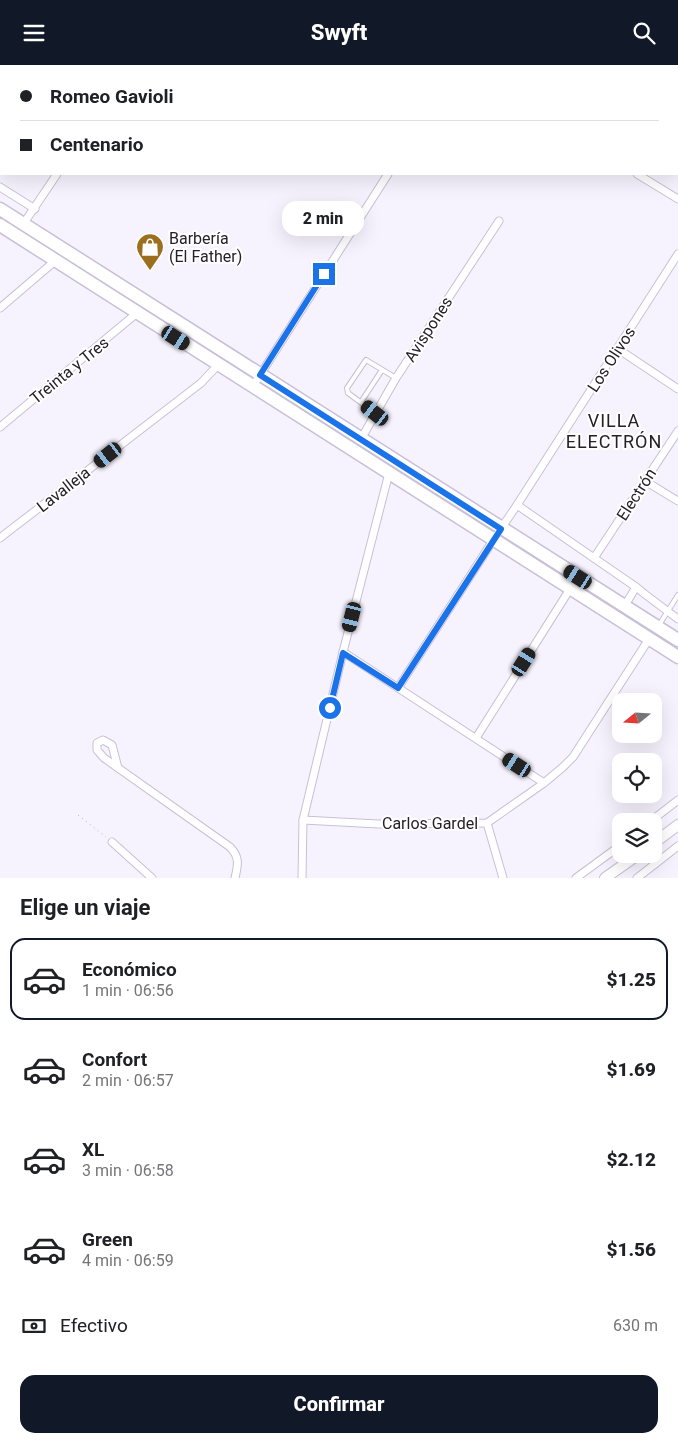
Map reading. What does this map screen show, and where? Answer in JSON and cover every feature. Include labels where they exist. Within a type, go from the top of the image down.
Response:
[{"type":"highway","points":[[0,209],[361,439],[498,534],[570,589],[678,657]]},
{"type":"highway","points":[[0,225],[389,473],[624,607],[678,641]]},
{"type":"street","points":[[24,223],[56,175]]},
{"type":"street","points":[[253,386],[387,175]]},
{"type":"street","points":[[640,175],[678,199]]},
{"type":"street","points":[[0,187],[35,209]]},
{"type":"street","name":"Avispones","points":[[361,439],[396,378],[499,221]]},
{"type":"street","name":"Los Olivos","points":[[398,688],[518,505],[678,253]]},
{"type":"street","points":[[0,308],[55,261]]},
{"type":"street","name":"Treinta y Tres","points":[[0,427],[137,313]]},
{"type":"street","points":[[618,349],[678,389]]},
{"type":"street","name":"Lavalleja","points":[[0,538],[201,383],[218,364]]},
{"type":"street","name":"Electrón","points":[[594,558],[678,431]]},
{"type":"street","points":[[302,878],[303,820],[389,473]]},
{"type":"street","points":[[645,481],[678,501]]},
{"type":"street","points":[[518,505],[636,587],[678,619]]},
{"type":"street","points":[[624,607],[636,587]]},
{"type":"street","points":[[476,738],[570,589]]},
{"type":"street","name":"Carlos Gardel","points":[[303,820],[378,824],[487,823],[544,783],[573,757],[649,639]]},
{"type":"street","points":[[343,653],[544,783]]},
{"type":"street","points":[[118,767],[230,847],[237,858],[238,865],[235,878]]},
{"type":"street","points":[[661,813],[678,800]]},
{"type":"street","points":[[487,823],[503,878]]},
{"type":"street","points":[[662,837],[678,825]]},
{"type":"street","points":[[112,842],[152,878]]},
{"type":"street","points":[[637,878],[678,847]]},
{"type":"street","points":[[576,878],[612,852]]},
{"type":"street","points":[[605,878],[626,863]]},
{"type":"lane","points":[[375,413],[348,393],[347,389],[365,361],[368,360],[396,378]]},
{"type":"lane","points":[[361,401],[382,370]]},
{"type":"lane","points":[[657,627],[678,595]]},
{"type":"path","points":[[78,815],[112,842]]},
{"type":"place","name":"Barbería (El Father)","points":[[150,271]]},
{"type":"district","name":"VILLA ELECTRÓN","points":[[614,432]]},
{"type":"route","points":[[324,274],[260,375],[501,529],[398,688],[343,653],[330,708]]}]
